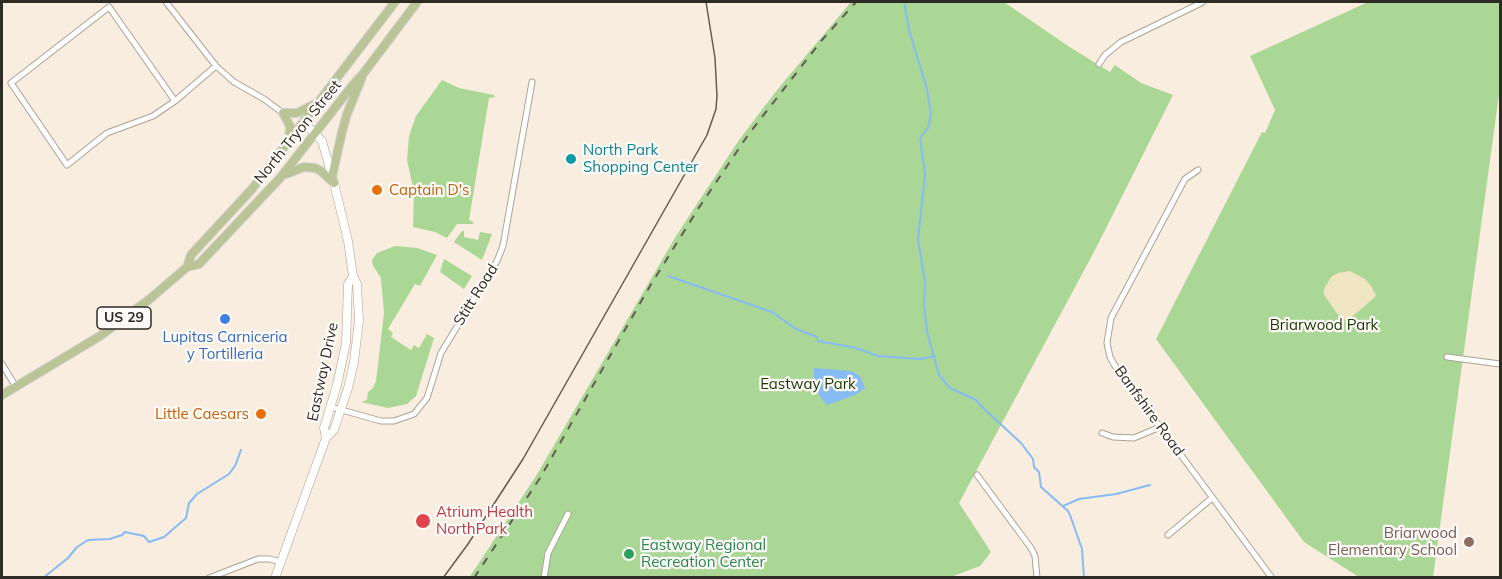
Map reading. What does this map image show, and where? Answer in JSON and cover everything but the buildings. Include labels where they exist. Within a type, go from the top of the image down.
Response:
[{"type":"main road","name":"North Tryon Street","points":[[188,267],[191,255],[252,189],[395,2]]},
{"type":"main road","name":"North Tryon Street","points":[[2,395],[104,333],[188,267],[199,264],[280,178],[417,2]]},
{"type":"main road","points":[[280,178],[300,168],[308,167],[321,171],[333,180],[347,114],[363,74]]},
{"type":"main road","points":[[289,140],[290,126],[283,113],[297,113],[318,102]]},
{"type":"main road","name":"Eastway Drive","points":[[275,578],[326,438],[334,430],[341,410],[354,362],[357,337],[357,284],[353,276],[348,241],[333,180],[324,145],[303,122]]},
{"type":"main road","name":"Eastway Drive","points":[[326,438],[324,428],[346,343],[348,284],[353,276]]},
{"type":"street","points":[[166,2],[216,66],[234,82],[283,113]]},
{"type":"street","points":[[1099,64],[1121,42],[1203,2]]},
{"type":"street","points":[[175,101],[109,7],[11,83],[67,165],[107,133],[153,116],[175,101],[216,66]]},
{"type":"street","name":"Stitt Road","points":[[331,407],[381,421],[394,421],[414,414],[427,399],[441,353],[497,261],[503,246],[532,82]]},
{"type":"street","name":"Banfshire Road","points":[[1198,170],[1185,179],[1111,318],[1107,334],[1108,351],[1115,366],[1272,578]]},
{"type":"street","points":[[1447,357],[1500,364]]},
{"type":"street","points":[[2,364],[16,387]]},
{"type":"street","points":[[1102,433],[1113,437],[1134,438],[1160,427]]},
{"type":"street","points":[[977,475],[1031,548],[1036,563],[1037,578]]},
{"type":"street","points":[[1168,535],[1212,498]]},
{"type":"street","points":[[544,578],[548,553],[568,514]]},
{"type":"street","points":[[209,578],[258,559],[280,562]]},
{"type":"green space","name":"Eastway Park","points":[[851,2],[1004,2],[1110,72],[1115,65],[1141,83],[1173,95],[1095,250],[959,503],[991,552],[980,566],[948,578],[469,578],[536,476],[676,236],[739,140],[777,90]]},
{"type":"green space","name":"Briarwood Park","points":[[1368,2],[1500,2],[1500,87],[1433,577],[1359,577],[1304,542],[1156,339],[1275,110],[1250,56]]},
{"type":"green space","points":[[442,80],[459,88],[495,97],[489,98],[469,220],[473,224],[457,224],[447,238],[435,232],[413,227],[414,192],[407,160],[409,136],[416,116]]},
{"type":"green space","points":[[464,231],[464,237],[478,240],[480,232],[492,234],[482,260],[454,242]]},
{"type":"green space","points":[[395,246],[417,248],[437,255],[420,286],[415,284],[388,329],[393,333],[391,337],[411,350],[414,345],[419,348],[427,334],[434,338],[416,396],[407,404],[388,408],[361,402],[367,400],[368,392],[376,381],[384,313],[381,278],[372,260],[377,253]]},
{"type":"green space","points":[[444,259],[472,276],[464,289],[440,272]]},
{"type":"sand","points":[[1350,271],[1365,279],[1376,295],[1348,320],[1341,319],[1324,295],[1324,289],[1331,277]]},
{"type":"water","points":[[814,368],[851,371],[860,376],[865,388],[857,394],[828,405],[822,400],[814,385]]},
{"type":"waterway","points":[[904,2],[909,30],[927,89],[931,115],[928,128],[920,138],[925,174],[918,239],[925,282],[924,304],[927,332],[939,375],[950,388],[976,400],[1021,443],[1033,459],[1034,467],[1039,472],[1041,487],[1070,515],[1082,549],[1084,578]]},
{"type":"waterway","points":[[668,276],[772,312],[796,329],[817,337],[818,341],[856,348],[878,356],[920,359],[935,356]]},
{"type":"waterway","points":[[43,578],[88,540],[110,539],[125,532],[144,536],[149,542],[164,537],[186,518],[189,503],[197,494],[229,474],[241,450]]},
{"type":"waterway","points":[[1063,506],[1079,499],[1116,494],[1150,485]]},
{"type":"tram line","points":[[443,578],[523,459],[707,135],[716,109],[717,96],[715,58],[706,2]]},
{"type":"railway","points":[[474,578],[540,478],[650,286],[698,209],[748,135],[822,40],[856,2]]},
{"type":"place","name":"North Park Shopping Center","points":[[571,159]]},
{"type":"place","name":"Captain D's","points":[[377,190]]},
{"type":"place","name":"Lupitas Carniceria y Tortilleria","points":[[225,319]]},
{"type":"place","name":"Little Caesars","points":[[261,414]]},
{"type":"place","name":"Atrium Health NorthPark","points":[[423,521]]},
{"type":"place","name":"Briarwood Elementary School","points":[[1469,542]]},
{"type":"place","name":"Eastway Regional Recreation Center","points":[[629,554]]}]
